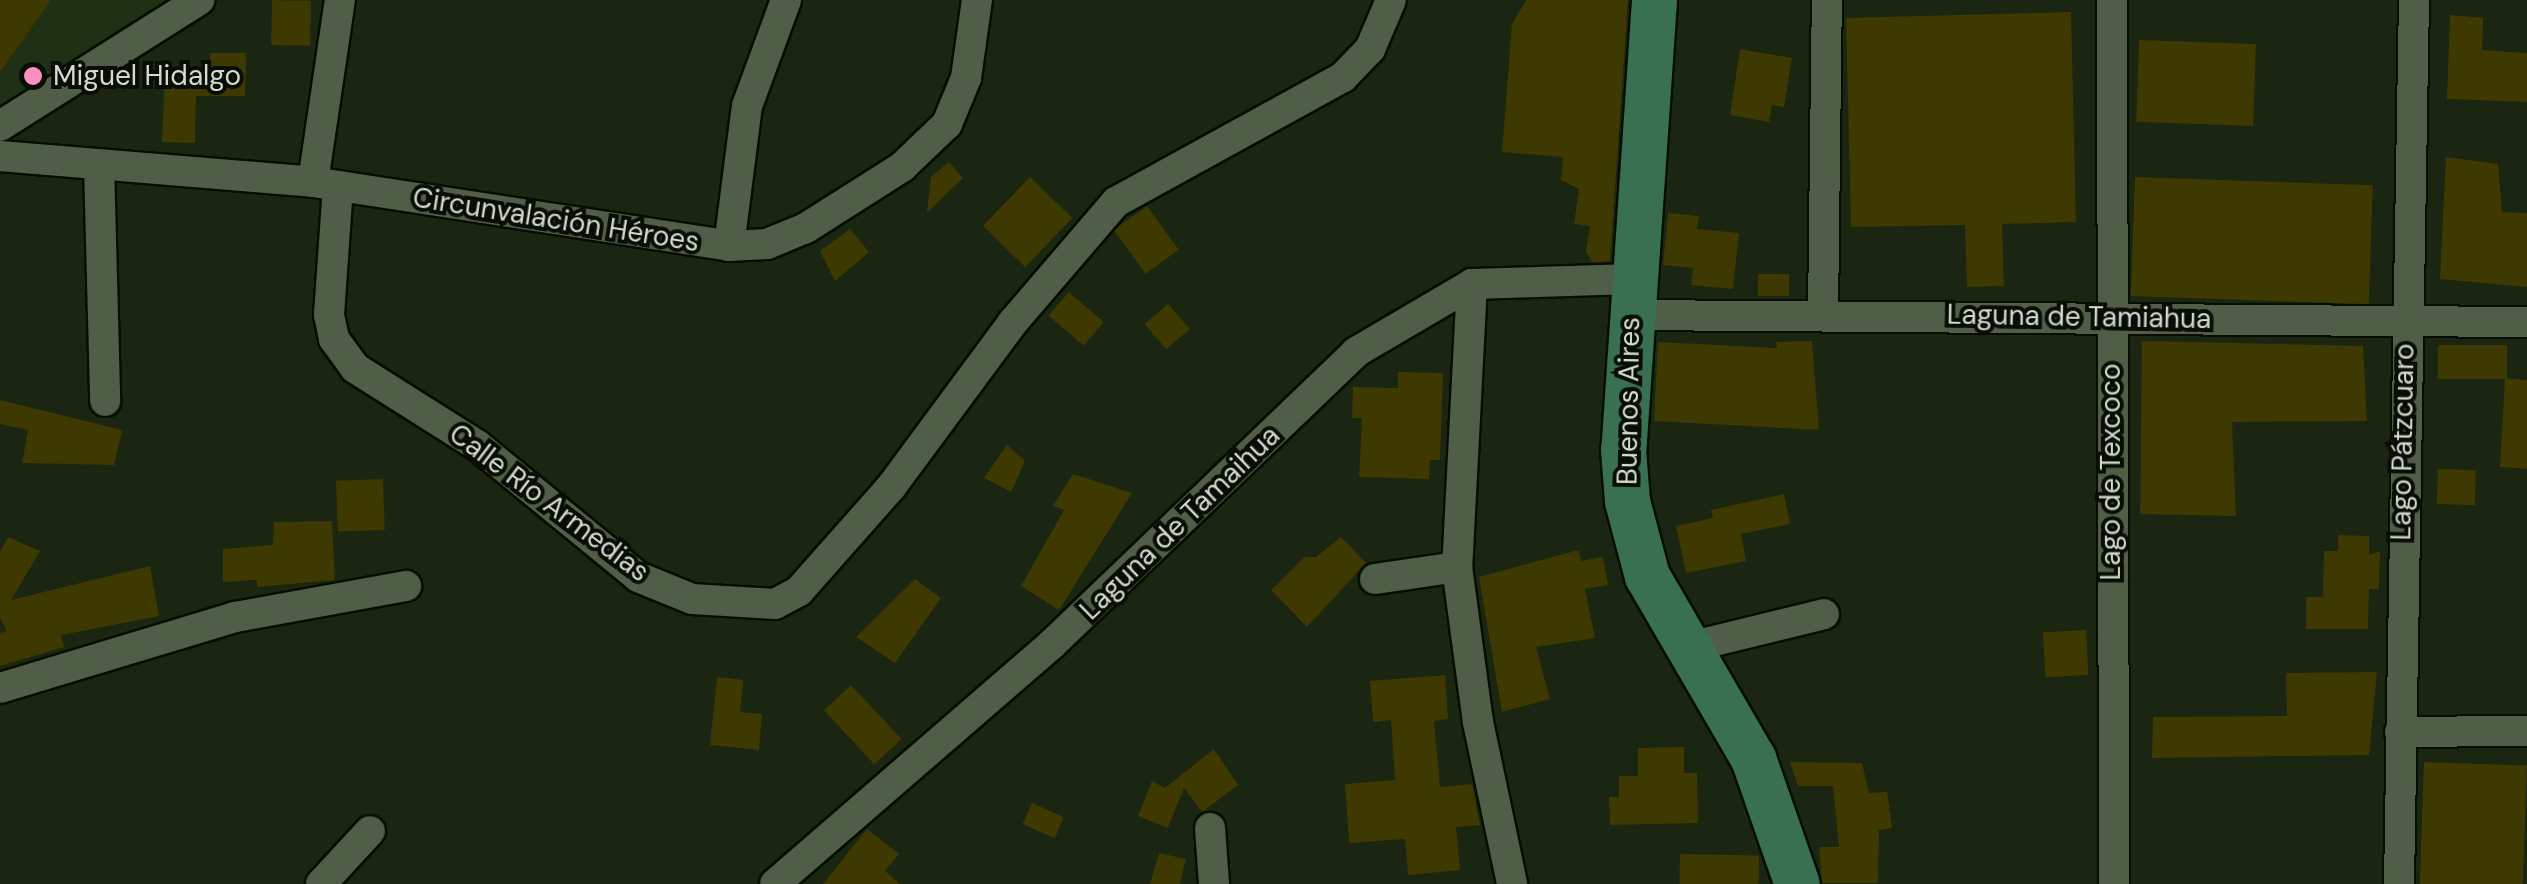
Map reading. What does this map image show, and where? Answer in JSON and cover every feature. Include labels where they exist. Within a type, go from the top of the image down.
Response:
[{"type":"street","points":[[0,126],[198,0]]},
{"type":"street","name":"Calle Río Armedias","points":[[340,0],[326,184],[329,315],[334,339],[355,368],[477,445],[638,577],[692,599],[748,607],[775,604],[798,591],[891,488],[1013,322],[1116,202],[1343,77],[1370,49],[1391,0]]},
{"type":"street","points":[[729,246],[747,106],[786,0]]},
{"type":"street","name":"Circunvalación Héroes","points":[[0,156],[326,184],[729,246],[767,244],[806,228],[902,167],[947,124],[966,78],[977,0]]},
{"type":"street","name":"Buenos Aires","points":[[1654,0],[1623,449],[1627,501],[1647,576],[1685,648],[1753,758],[1797,884]]},
{"type":"street","points":[[1823,315],[1827,0]]},
{"type":"street","name":"Lago de Texcoco","points":[[2112,0],[2114,884]]},
{"type":"street","name":"Lago Pátzcuaro","points":[[2399,884],[2404,320],[2414,0]]},
{"type":"street","points":[[98,164],[105,401]]},
{"type":"street","points":[[1472,284],[1457,568],[1478,722],[1510,870]]},
{"type":"street","name":"Laguna de Tamaihua","points":[[778,883],[1052,644],[1356,352],[1472,284],[1632,297]]},
{"type":"street","name":"Laguna de Tamiahua","points":[[1632,297],[1823,315],[2527,322]]},
{"type":"street","points":[[1375,579],[1457,568]]},
{"type":"street","points":[[0,688],[235,617],[406,586]]},
{"type":"street","points":[[1685,648],[1824,614]]},
{"type":"street","points":[[2400,732],[2527,731]]},
{"type":"street","points":[[1210,828],[1214,884]]},
{"type":"street","points":[[322,884],[370,831]]},
{"type":"shaded area","name":"Miguel Hidalgo","points":[[0,0],[170,0],[0,120]]},
{"type":"building","points":[[0,0],[51,0],[0,72]]},
{"type":"building","points":[[272,0],[311,1],[310,46],[271,45]]},
{"type":"building","points":[[1526,0],[1628,0],[1610,261],[1592,262],[1586,252],[1590,226],[1574,224],[1579,189],[1561,180],[1563,157],[1502,152],[1512,24]]},
{"type":"building","points":[[2071,12],[2076,222],[2002,224],[2004,286],[1967,287],[1965,225],[1851,227],[1846,18]]},
{"type":"building","points":[[2450,15],[2483,18],[2482,50],[2527,53],[2527,102],[2447,99]]},
{"type":"building","points":[[2139,40],[2256,44],[2253,126],[2136,122]]},
{"type":"building","points":[[1740,49],[1792,58],[1784,107],[1772,105],[1769,122],[1730,115]]},
{"type":"building","points":[[210,53],[246,53],[245,96],[196,96],[195,143],[162,142],[165,71],[210,73]]},
{"type":"building","points":[[2446,157],[2498,164],[2502,212],[2527,213],[2527,287],[2440,279]]},
{"type":"building","points":[[949,162],[963,178],[927,213],[931,177]]},
{"type":"building","points":[[1030,177],[1072,218],[1025,267],[983,226]]},
{"type":"building","points":[[2135,177],[2373,185],[2369,304],[2131,296]]},
{"type":"building","points":[[1147,206],[1179,250],[1146,274],[1114,230]]},
{"type":"building","points":[[1668,213],[1699,216],[1697,229],[1739,233],[1733,289],[1691,285],[1693,268],[1663,265]]},
{"type":"building","points":[[850,229],[869,252],[835,281],[820,251]]},
{"type":"building","points":[[1758,274],[1789,274],[1789,296],[1758,296]]},
{"type":"building","points":[[1069,292],[1104,322],[1083,346],[1049,315]]},
{"type":"building","points":[[1168,304],[1190,329],[1166,349],[1145,324]]},
{"type":"building","points":[[1812,341],[1819,430],[1654,421],[1658,342],[1777,348],[1776,342]]},
{"type":"building","points":[[2142,341],[2363,346],[2367,421],[2232,422],[2236,516],[2140,514]]},
{"type":"building","points":[[2438,345],[2507,345],[2507,379],[2438,379]]},
{"type":"building","points":[[1398,372],[1443,373],[1440,460],[1430,460],[1429,479],[1359,477],[1362,418],[1352,418],[1353,387],[1398,388]]},
{"type":"building","points":[[2505,378],[2527,380],[2527,469],[2500,467]]},
{"type":"building","points":[[0,400],[122,430],[114,465],[22,463],[28,430],[0,424]]},
{"type":"building","points":[[1007,445],[1025,461],[1011,492],[984,478]]},
{"type":"building","points":[[2438,469],[2476,470],[2475,505],[2437,504]]},
{"type":"building","points":[[1073,474],[1132,493],[1059,610],[1021,586],[1064,510],[1053,506]]},
{"type":"building","points":[[383,479],[385,530],[338,532],[336,481]]},
{"type":"building","points":[[1784,494],[1790,524],[1741,534],[1746,561],[1686,573],[1676,526],[1713,518],[1711,510]]},
{"type":"building","points":[[332,521],[335,580],[257,587],[257,580],[223,582],[223,549],[273,545],[274,522]]},
{"type":"building","points":[[2338,535],[2369,536],[2369,555],[2380,551],[2379,589],[2369,589],[2368,629],[2306,629],[2306,597],[2323,597],[2324,551],[2338,551]]},
{"type":"building","points":[[8,537],[40,551],[11,600],[150,566],[159,616],[61,635],[64,647],[0,666],[0,633],[7,631],[0,618],[0,552]]},
{"type":"building","points":[[1341,537],[1366,563],[1307,627],[1271,590],[1305,557],[1316,557]]},
{"type":"building","points":[[1579,550],[1581,561],[1603,557],[1608,585],[1585,589],[1595,638],[1536,647],[1550,699],[1502,712],[1479,577]]},
{"type":"building","points":[[915,579],[941,598],[895,663],[856,637]]},
{"type":"building","points":[[2086,630],[2088,675],[2045,677],[2043,632]]},
{"type":"building","points":[[2377,672],[2369,755],[2152,758],[2153,717],[2287,716],[2286,673]]},
{"type":"building","points":[[1445,675],[1448,719],[1434,721],[1440,787],[1472,784],[1480,825],[1456,827],[1460,870],[1408,875],[1405,839],[1349,843],[1345,784],[1395,780],[1391,720],[1373,722],[1370,681]]},
{"type":"building","points":[[717,677],[743,680],[740,712],[762,714],[759,750],[710,745]]},
{"type":"building","points":[[851,685],[901,739],[874,764],[824,710]]},
{"type":"building","points":[[1684,747],[1684,773],[1697,773],[1698,823],[1610,825],[1609,797],[1619,797],[1619,776],[1638,776],[1638,748]]},
{"type":"building","points":[[1214,749],[1238,785],[1202,812],[1184,788],[1168,828],[1138,816],[1152,781],[1165,788]]},
{"type":"building","points":[[1790,762],[1862,763],[1869,793],[1887,792],[1892,828],[1879,830],[1878,883],[1822,883],[1819,847],[1839,847],[1833,786],[1798,786]]},
{"type":"building","points":[[2424,762],[2527,766],[2523,884],[2420,884]]},
{"type":"building","points":[[1032,803],[1064,817],[1055,838],[1023,824]]},
{"type":"building","points":[[867,829],[899,854],[885,871],[900,884],[823,884]]},
{"type":"building","points":[[1159,853],[1186,859],[1180,884],[1150,884]]},
{"type":"building","points":[[1680,854],[1759,855],[1758,884],[1679,884]]},
{"type":"place","name":"Miguel Hidalgo","points":[[33,76]]}]
